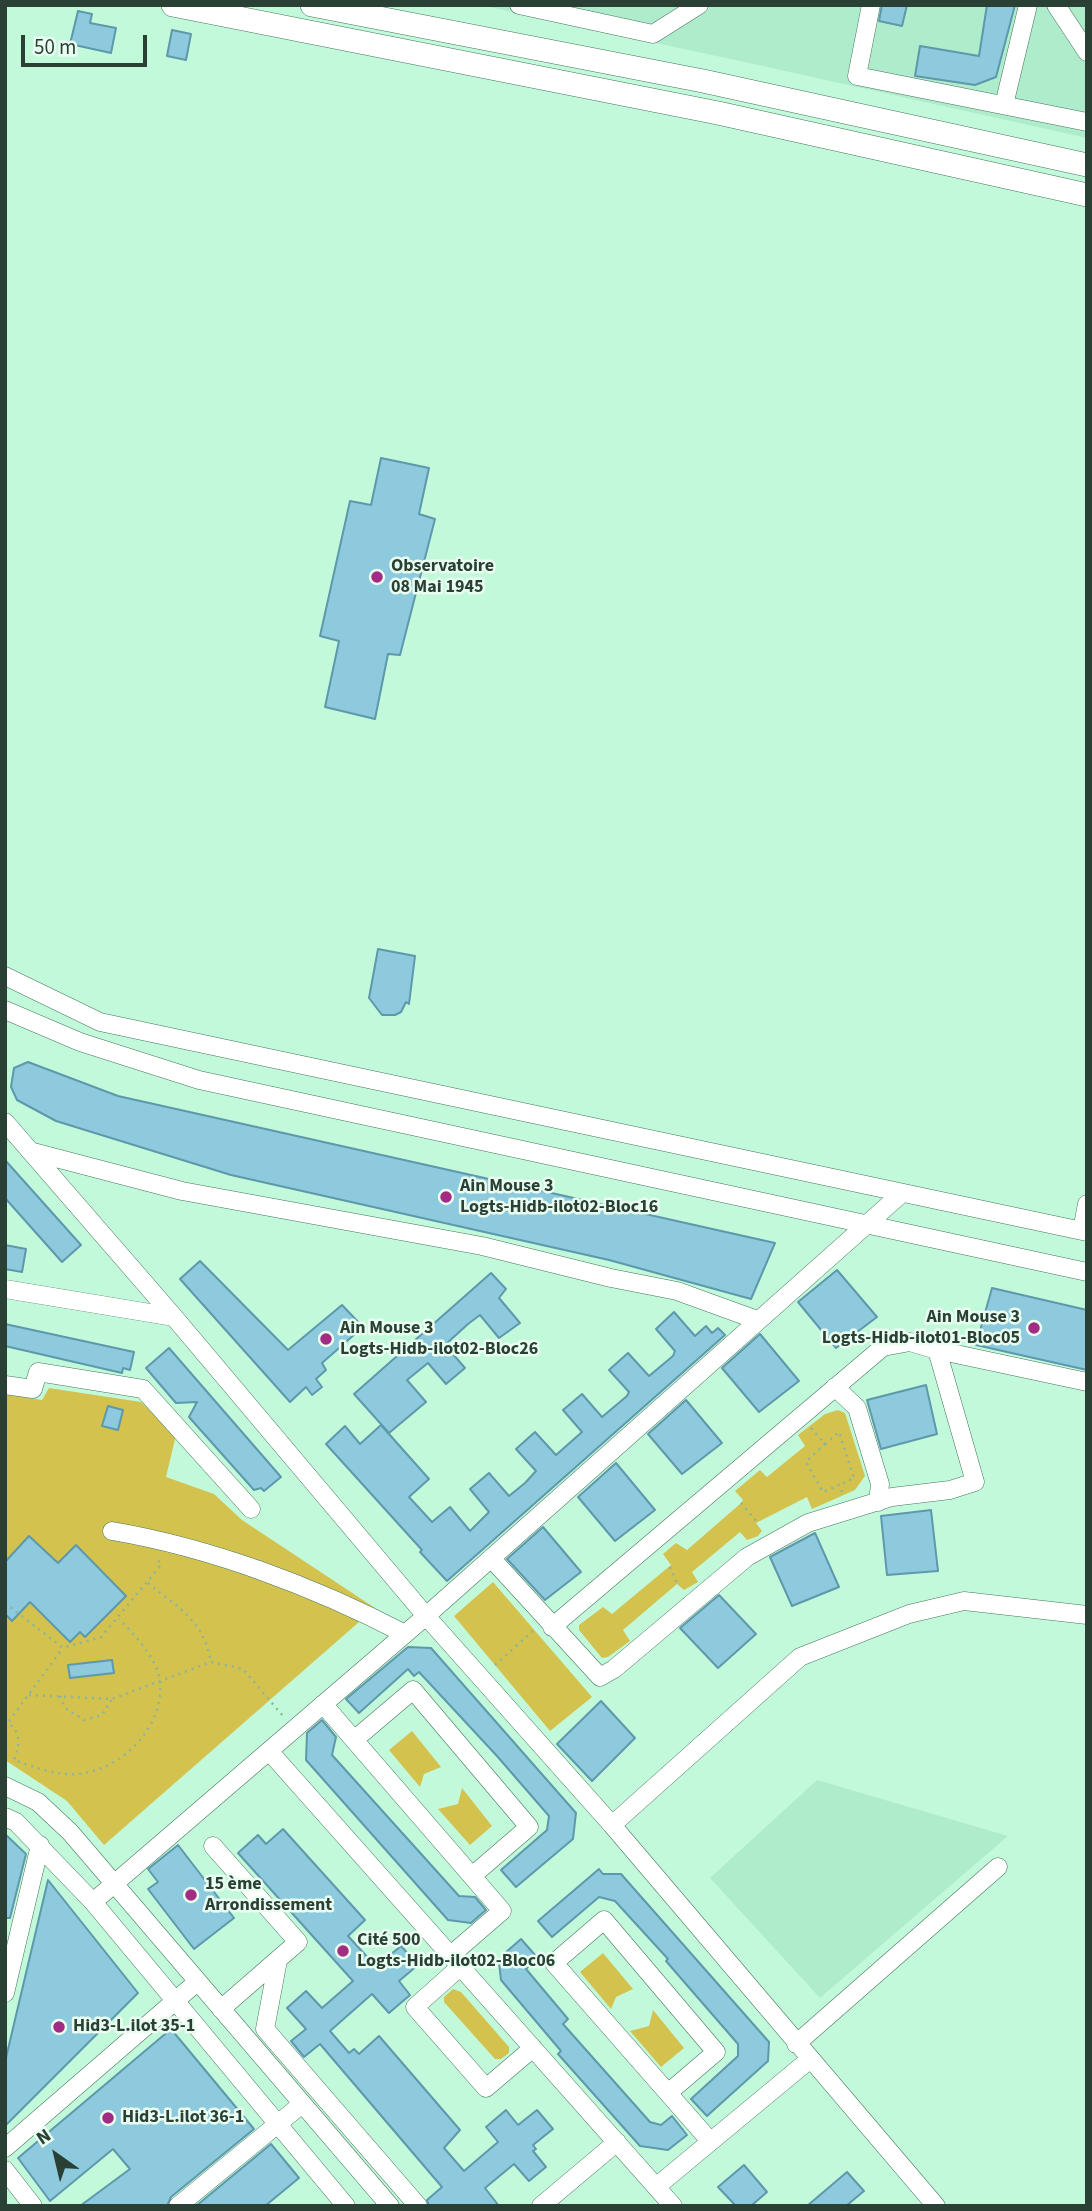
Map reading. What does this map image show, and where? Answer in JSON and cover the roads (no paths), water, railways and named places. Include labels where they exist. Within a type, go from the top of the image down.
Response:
[{"type":"main road","points":[[173,5],[718,113],[1087,195]]},
{"type":"main road","points":[[312,5],[703,81],[1087,165]]},
{"type":"street","points":[[519,5],[653,34],[699,5]]},
{"type":"street","points":[[872,5],[857,76],[1087,122]]},
{"type":"street","points":[[1004,106],[1028,5]]},
{"type":"street","points":[[1056,5],[1087,52]]},
{"type":"street","points":[[5,976],[113,1025],[901,1194],[1084,1232],[1087,1204]]},
{"type":"street","points":[[5,1010],[80,1042],[199,1080],[1087,1272]]},
{"type":"street","points":[[5,1122],[174,1317],[426,1616],[612,1825],[809,2060],[936,2206]]},
{"type":"street","points":[[33,1152],[182,1191],[482,1246],[677,1291],[757,1320]]},
{"type":"street","points":[[93,1902],[426,1616],[901,1194]]},
{"type":"street","points":[[5,1289],[174,1317]]},
{"type":"street","points":[[552,1626],[883,1347],[910,1342],[1087,1382]]},
{"type":"street","points":[[491,1558],[600,1678],[747,1557],[808,1524],[878,1502],[950,1490],[975,1482],[937,1350]]},
{"type":"street","points":[[5,1385],[33,1389],[38,1371],[143,1389],[251,1509]]},
{"type":"street","points":[[835,1387],[857,1408],[880,1484],[878,1502]]},
{"type":"street","points":[[112,1531],[144,1536],[257,1570],[357,1609],[405,1634]]},
{"type":"street","points":[[612,1825],[800,1657],[909,1614],[964,1601],[1087,1615]]},
{"type":"street","points":[[354,1740],[413,1690],[529,1827],[472,1876]]},
{"type":"street","points":[[323,1704],[502,1911],[415,2007],[486,2088],[533,2048]]},
{"type":"street","points":[[269,1751],[673,2206]]},
{"type":"street","points":[[5,1786],[38,1802],[70,1832],[112,1885],[390,2206]]},
{"type":"street","points":[[5,1817],[16,1822],[40,1845],[93,1902],[346,2206]]},
{"type":"street","points":[[5,1993],[40,1845]]},
{"type":"street","points":[[213,1846],[298,1942],[221,2009]]},
{"type":"street","points":[[796,2044],[998,1867]]},
{"type":"street","points":[[668,2093],[716,2052],[604,1920],[554,1963],[710,2141]]},
{"type":"street","points":[[278,1960],[265,2029],[418,2206]]},
{"type":"street","points":[[5,2148],[197,1982]]},
{"type":"street","points":[[656,2187],[809,2060]]},
{"type":"street","points":[[178,2206],[302,2104]]},
{"type":"street","points":[[541,2206],[617,2142]]},
{"type":"street","points":[[5,2170],[33,2206]]},
{"type":"place","name":"Observatoire 08 Mai 1945","points":[[377,577]]},
{"type":"place","name":"Ain Mouse 3 Logts-Hidb-ilot02-Bloc16","points":[[446,1197]]},
{"type":"place","name":"Ain Mouse 3 Logts-Hidb-ilot01-Bloc05","points":[[1034,1328]]},
{"type":"place","name":"Ain Mouse 3 Logts-Hidb-ilot02-Bloc26","points":[[326,1339]]},
{"type":"place","name":"15 ème Arrondissement","points":[[191,1895]]},
{"type":"place","name":"Cité 500 Logts-Hidb-ilot02-Bloc06","points":[[343,1951]]},
{"type":"place","name":"Hid3-L.ilot 35-1","points":[[59,2027]]},
{"type":"place","name":"Hid3-L.ilot 36-1","points":[[108,2118]]}]
